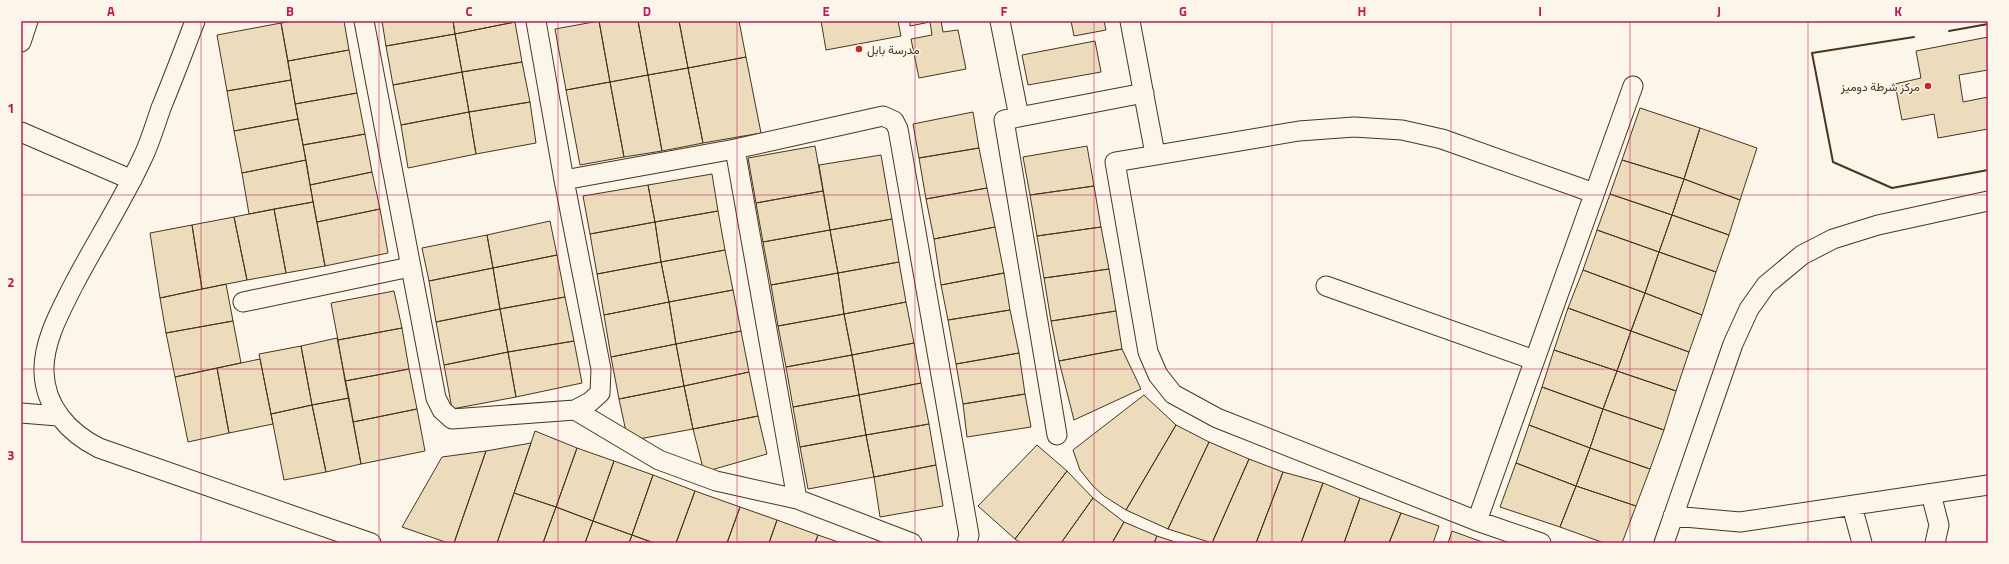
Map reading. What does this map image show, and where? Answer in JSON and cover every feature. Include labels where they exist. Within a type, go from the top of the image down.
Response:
[{"type":"street","points":[[21,42],[28,21]]},
{"type":"street","points":[[195,21],[152,134],[132,180],[64,305],[49,342],[44,372],[48,395],[58,416],[76,435],[99,448],[371,543]]},
{"type":"street","points":[[364,21],[436,398],[442,410],[452,419],[575,410],[590,402],[600,393],[601,369],[564,180],[536,21]]},
{"type":"street","points":[[1000,21],[1019,117]]},
{"type":"street","points":[[1130,21],[1154,154]]},
{"type":"street","points":[[1477,520],[1633,86]]},
{"type":"street","points":[[1057,435],[1004,120],[1144,94]]},
{"type":"street","points":[[564,180],[735,150],[883,116],[894,121],[898,129],[969,535],[967,543]]},
{"type":"street","points":[[1541,543],[1477,520],[1217,418],[1194,407],[1173,394],[1158,375],[1148,352],[1115,162],[1154,154],[1299,131],[1354,127],[1402,130],[1442,139],[1594,193]]},
{"type":"street","points":[[21,132],[132,180]]},
{"type":"street","points":[[735,150],[797,499]]},
{"type":"street","points":[[1664,543],[1733,344],[1759,294],[1776,276],[1802,255],[1832,239],[1878,225],[1988,201]]},
{"type":"street","points":[[243,302],[410,267]]},
{"type":"street","points":[[1326,286],[1534,360]]},
{"type":"street","points":[[575,410],[659,460],[716,481],[797,499],[912,543]]},
{"type":"street","points":[[21,413],[58,416]]},
{"type":"street","points":[[1673,516],[1740,522],[1988,485]]},
{"type":"street","points":[[1931,494],[1940,525],[1935,543]]},
{"type":"street","points":[[1852,506],[1862,543]]},
{"type":"building","points":[[294,21],[344,21],[349,50],[288,61],[281,23]]},
{"type":"building","points":[[382,21],[453,21],[455,34],[386,46]]},
{"type":"building","points":[[453,21],[514,21],[515,22],[455,34]]},
{"type":"building","points":[[599,21],[610,82],[566,90],[555,29]]},
{"type":"building","points":[[599,21],[638,21],[648,75],[610,82]]},
{"type":"building","points":[[638,21],[679,21],[688,68],[648,75]]},
{"type":"building","points":[[679,21],[739,21],[746,57],[688,68]]},
{"type":"building","points":[[821,21],[898,21],[901,36],[826,50]]},
{"type":"building","points":[[910,21],[941,21],[943,32],[958,30],[966,69],[919,78],[911,39],[932,35],[930,22],[910,26]]},
{"type":"building","points":[[1071,21],[1104,21],[1106,30],[1074,36]]},
{"type":"building","points":[[515,22],[522,62],[462,72],[455,34]]},
{"type":"building","points":[[281,23],[291,80],[227,91],[217,35]]},
{"type":"building","points":[[455,34],[462,72],[393,85],[386,46]]},
{"type":"building","name":"مركز شرطة دوميز","points":[[1988,37],[1988,70],[1959,75],[1963,102],[1988,97],[1988,129],[1938,138],[1934,114],[1902,120],[1895,84],[1921,78],[1916,51]]},
{"type":"building","points":[[1095,41],[1101,72],[1028,85],[1022,55]]},
{"type":"building","points":[[349,50],[357,93],[295,104],[288,61]]},
{"type":"building","points":[[746,57],[761,133],[703,143],[688,68]]},
{"type":"building","points":[[522,62],[530,102],[469,112],[462,72]]},
{"type":"building","points":[[688,68],[703,143],[662,151],[648,75]]},
{"type":"building","points":[[462,72],[469,112],[401,125],[393,85]]},
{"type":"building","points":[[648,75],[662,151],[624,157],[610,82]]},
{"type":"building","points":[[291,80],[298,119],[234,131],[227,91]]},
{"type":"building","points":[[610,82],[624,157],[580,165],[566,90]]},
{"type":"building","points":[[357,93],[365,134],[303,145],[295,104]]},
{"type":"building","points":[[530,102],[536,143],[476,154],[469,112]]},
{"type":"building","points":[[1640,108],[1700,128],[1684,179],[1622,160]]},
{"type":"building","points":[[469,112],[476,154],[408,168],[401,125]]},
{"type":"building","points":[[973,112],[979,148],[919,158],[913,124]]},
{"type":"building","points":[[298,119],[306,160],[242,173],[234,131]]},
{"type":"building","points":[[1700,128],[1757,148],[1740,200],[1684,179]]},
{"type":"building","points":[[365,134],[372,172],[310,185],[303,145]]},
{"type":"building","points":[[815,146],[823,191],[756,203],[748,158]]},
{"type":"building","points":[[1087,146],[1094,186],[1030,195],[1023,157]]},
{"type":"building","points":[[979,148],[987,188],[926,199],[919,158]]},
{"type":"building","points":[[881,155],[892,219],[830,230],[819,165]]},
{"type":"building","points":[[306,160],[313,202],[249,214],[242,173]]},
{"type":"building","points":[[1622,160],[1684,179],[1672,215],[1610,194]]},
{"type":"building","points":[[372,172],[380,209],[317,222],[310,185]]},
{"type":"building","points":[[712,174],[718,211],[655,222],[648,185]]},
{"type":"building","points":[[1684,179],[1740,200],[1729,235],[1672,215]]},
{"type":"building","points":[[648,185],[655,222],[590,234],[583,196]]},
{"type":"building","points":[[1094,186],[1101,227],[1037,236],[1030,195]]},
{"type":"building","points":[[987,188],[995,227],[934,239],[926,199]]},
{"type":"building","points":[[823,191],[830,230],[763,242],[756,203]]},
{"type":"building","points":[[1610,194],[1672,215],[1659,252],[1597,230]]},
{"type":"building","points":[[313,202],[325,266],[286,273],[274,209]]},
{"type":"building","points":[[274,209],[286,273],[247,280],[234,217]]},
{"type":"building","points":[[380,209],[388,253],[325,266],[317,222]]},
{"type":"building","points":[[718,211],[725,250],[661,262],[655,222]]},
{"type":"building","points":[[1672,215],[1729,235],[1716,272],[1659,252]]},
{"type":"building","points":[[234,217],[247,280],[202,289],[192,225]]},
{"type":"building","points":[[892,219],[899,262],[838,273],[830,230]]},
{"type":"building","points":[[550,221],[557,255],[493,268],[487,235]]},
{"type":"building","points":[[655,222],[661,262],[597,274],[590,234]]},
{"type":"building","points":[[192,225],[202,289],[160,298],[150,233]]},
{"type":"building","points":[[995,227],[1004,273],[941,285],[934,239]]},
{"type":"building","points":[[1101,227],[1109,269],[1044,278],[1037,236]]},
{"type":"building","points":[[830,230],[838,273],[771,285],[763,242]]},
{"type":"building","points":[[1597,230],[1659,252],[1645,293],[1583,270]]},
{"type":"building","points":[[487,235],[493,268],[429,281],[422,248]]},
{"type":"building","points":[[725,250],[733,290],[669,302],[661,262]]},
{"type":"building","points":[[1659,252],[1716,272],[1702,315],[1645,293]]},
{"type":"building","points":[[557,255],[565,297],[500,309],[493,268]]},
{"type":"building","points":[[661,262],[669,302],[604,315],[597,274]]},
{"type":"building","points":[[899,262],[906,302],[844,314],[838,273]]},
{"type":"building","points":[[493,268],[500,309],[436,322],[429,281]]},
{"type":"building","points":[[1109,269],[1116,311],[1051,321],[1044,278]]},
{"type":"building","points":[[1583,270],[1645,293],[1631,331],[1568,308]]},
{"type":"building","points":[[838,273],[844,314],[778,326],[771,285]]},
{"type":"building","points":[[1004,273],[1010,310],[948,320],[941,285]]},
{"type":"building","points":[[226,284],[233,321],[166,333],[160,298]]},
{"type":"building","points":[[733,290],[741,331],[676,344],[669,302]]},
{"type":"building","points":[[394,291],[402,328],[338,340],[331,303]]},
{"type":"building","points":[[1645,293],[1702,315],[1689,352],[1631,331]]},
{"type":"building","points":[[565,297],[574,341],[508,352],[500,309]]},
{"type":"building","points":[[669,302],[676,344],[611,357],[604,315]]},
{"type":"building","points":[[906,302],[914,343],[852,355],[844,314]]},
{"type":"building","points":[[1568,308],[1631,331],[1617,371],[1554,350]]},
{"type":"building","points":[[500,309],[508,352],[444,365],[436,322]]},
{"type":"building","points":[[1010,310],[1019,353],[956,364],[948,320]]},
{"type":"building","points":[[1116,311],[1122,349],[1059,361],[1051,321]]},
{"type":"building","points":[[844,314],[852,355],[786,367],[778,326]]},
{"type":"building","points":[[233,321],[241,363],[175,377],[166,333]]},
{"type":"building","points":[[402,328],[409,369],[345,381],[338,340]]},
{"type":"building","points":[[741,331],[749,372],[684,386],[676,344]]},
{"type":"building","points":[[1631,331],[1689,352],[1676,391],[1617,371]]},
{"type":"building","points":[[337,338],[349,398],[312,405],[301,346]]},
{"type":"building","points":[[574,341],[582,383],[516,397],[508,352]]},
{"type":"building","points":[[914,343],[921,383],[859,395],[852,355]]},
{"type":"building","points":[[676,344],[684,386],[619,399],[611,357]]},
{"type":"building","points":[[301,346],[312,405],[271,414],[259,354]]},
{"type":"building","points":[[1122,349],[1141,389],[1074,420],[1059,361]]},
{"type":"building","points":[[1554,350],[1617,371],[1603,409],[1542,387]]},
{"type":"building","points":[[508,352],[516,397],[452,409],[444,365]]},
{"type":"building","points":[[1019,353],[1025,394],[963,404],[956,364]]},
{"type":"building","points":[[852,355],[859,395],[793,407],[786,367]]},
{"type":"building","points":[[260,359],[273,424],[229,433],[217,368]]},
{"type":"building","points":[[217,368],[229,433],[188,442],[175,377]]},
{"type":"building","points":[[409,369],[417,409],[353,422],[345,381]]},
{"type":"building","points":[[1617,371],[1676,391],[1664,430],[1603,409]]},
{"type":"building","points":[[749,372],[758,416],[693,429],[684,386]]},
{"type":"building","points":[[921,383],[929,424],[866,435],[859,395]]},
{"type":"building","points":[[684,386],[693,429],[628,441],[619,399]]},
{"type":"building","points":[[1542,387],[1603,409],[1590,448],[1529,425]]},
{"type":"building","points":[[1025,394],[1031,427],[967,437],[963,404]]},
{"type":"building","points":[[859,395],[866,435],[800,447],[793,407]]},
{"type":"building","points":[[1144,395],[1176,425],[1126,510],[1104,496],[1093,486],[1080,470],[1073,450]]},
{"type":"building","points":[[349,398],[361,464],[326,472],[312,405]]},
{"type":"building","points":[[312,405],[326,472],[284,480],[271,414]]},
{"type":"building","points":[[417,409],[425,451],[361,464],[353,422]]},
{"type":"building","points":[[1603,409],[1664,430],[1650,469],[1590,448]]},
{"type":"building","points":[[758,416],[767,454],[704,472],[693,429]]},
{"type":"building","points":[[929,424],[936,465],[874,477],[866,435]]},
{"type":"building","points":[[1176,425],[1209,442],[1168,529],[1126,510]]},
{"type":"building","points":[[1529,425],[1590,448],[1576,486],[1516,463]]},
{"type":"building","points":[[535,431],[577,448],[556,507],[514,493]]},
{"type":"building","points":[[866,435],[874,477],[808,489],[800,447]]},
{"type":"building","points":[[1209,442],[1249,459],[1212,543],[1168,529]]},
{"type":"building","points":[[531,443],[497,543],[454,543],[486,451]]},
{"type":"building","points":[[1037,445],[1067,471],[1015,539],[978,506]]},
{"type":"building","points":[[577,448],[614,461],[593,521],[556,507]]},
{"type":"building","points":[[1590,448],[1650,469],[1636,506],[1576,486]]},
{"type":"building","points":[[486,451],[454,543],[448,543],[402,527],[442,457]]},
{"type":"building","points":[[1249,459],[1283,472],[1256,543],[1212,543]]},
{"type":"building","points":[[614,461],[653,475],[632,535],[593,521]]},
{"type":"building","points":[[1516,463],[1576,486],[1560,527],[1500,507]]},
{"type":"building","points":[[936,465],[943,506],[880,517],[874,477]]},
{"type":"building","points":[[1067,471],[1093,498],[1061,543],[1021,543],[1015,539]]},
{"type":"building","points":[[1283,472],[1323,483],[1301,543],[1256,543]]},
{"type":"building","points":[[653,475],[695,491],[676,543],[654,543],[632,535]]},
{"type":"building","points":[[1323,483],[1360,498],[1344,543],[1301,543]]},
{"type":"building","points":[[1576,486],[1636,506],[1622,543],[1604,543],[1560,527]]},
{"type":"building","points":[[695,491],[740,507],[727,543],[676,543]]},
{"type":"building","points":[[514,493],[556,507],[543,543],[497,543]]},
{"type":"building","points":[[1093,498],[1124,522],[1112,543],[1061,543]]},
{"type":"building","points":[[1360,498],[1401,513],[1389,543],[1344,543]]},
{"type":"building","points":[[556,507],[593,521],[585,543],[543,543]]},
{"type":"building","points":[[740,507],[777,520],[769,543],[727,543]]},
{"type":"building","points":[[1401,513],[1439,526],[1433,543],[1389,543]]},
{"type":"building","points":[[777,520],[818,535],[815,543],[769,543]]},
{"type":"building","points":[[593,521],[632,535],[629,543],[585,543]]},
{"type":"building","points":[[1124,522],[1157,536],[1154,543],[1112,543]]},
{"type":"building","points":[[1452,531],[1485,543],[1448,543]]},
{"type":"building","points":[[632,535],[654,543],[629,543]]},
{"type":"building","points":[[818,535],[841,543],[815,543]]},
{"type":"building","points":[[1157,536],[1178,543],[1154,543]]},
{"type":"wall","points":[[1949,31],[1988,24]]},
{"type":"wall","points":[[1914,37],[1812,53],[1833,162],[1892,188],[1988,170]]},
{"type":"place","name":"مدرسة بابل","points":[[859,49]]},
{"type":"place","name":"مركز شرطة دوميز","points":[[1928,86]]}]
